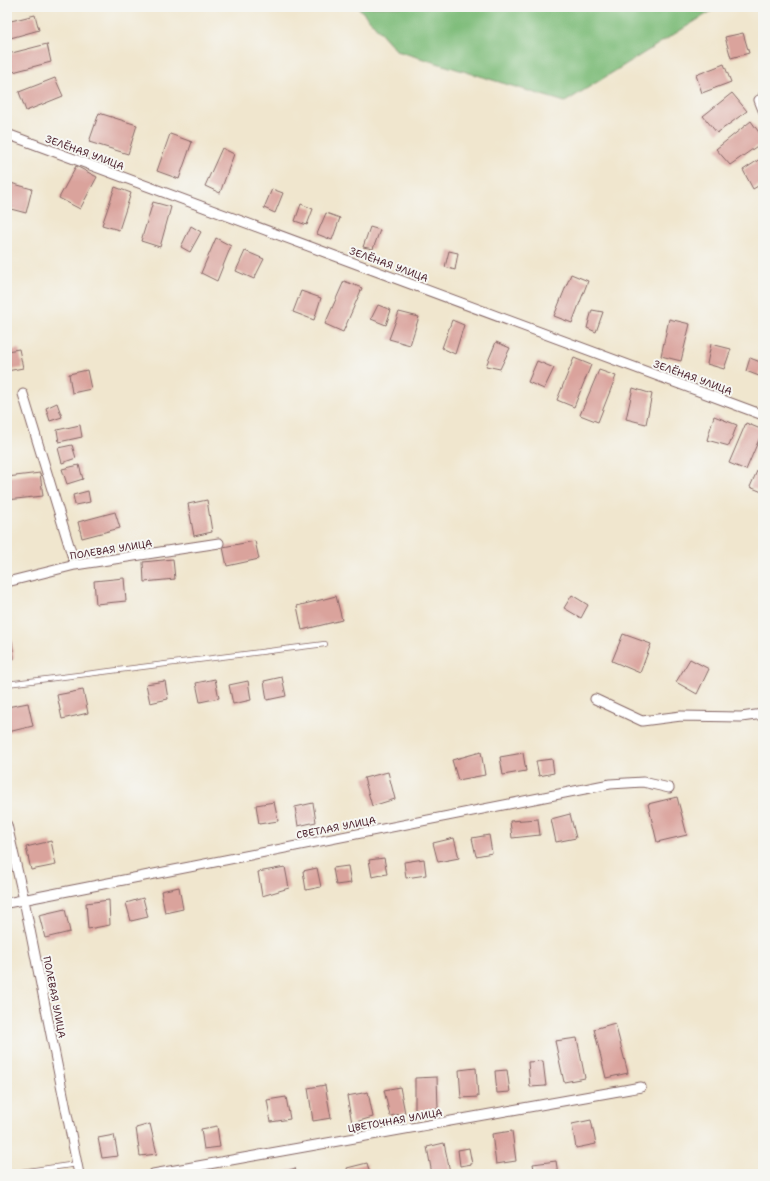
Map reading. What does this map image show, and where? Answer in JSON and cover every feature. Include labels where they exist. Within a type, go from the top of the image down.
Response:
[{"type":"street","points":[[759,100],[763,110]]},
{"type":"street","name":"ЗЕЛЁНАЯ УЛИЦА","points":[[7,134],[763,415]]},
{"type":"street","points":[[23,394],[75,565]]},
{"type":"street","name":"ПОЛЕВАЯ УЛИЦА","points":[[7,582],[75,565],[219,543]]},
{"type":"street","points":[[594,700],[642,721],[681,716],[741,717],[763,714]]},
{"type":"street","name":"СВЕТЛАЯ УЛИЦА","points":[[7,903],[610,784],[643,782],[669,788]]},
{"type":"street","name":"ПОЛЕВАЯ УЛИЦА","points":[[7,825],[24,900],[79,1174]]},
{"type":"street","name":"ЦВЕТОЧНАЯ УЛИЦА","points":[[154,1174],[641,1087]]},
{"type":"lane","points":[[759,100],[763,90]]},
{"type":"lane","points":[[7,684],[325,644]]},
{"type":"lane","points":[[7,1174],[77,1164]]},
{"type":"green space","points":[[358,7],[718,7],[565,102],[397,51]]},
{"type":"building","points":[[35,15],[39,30],[7,39],[7,22]]},
{"type":"building","points":[[743,33],[749,53],[731,58],[725,37]]},
{"type":"building","points":[[47,44],[51,62],[13,72],[8,54]]},
{"type":"building","points":[[724,64],[731,82],[702,93],[696,75]]},
{"type":"building","points":[[55,78],[63,96],[26,111],[19,92]]},
{"type":"building","points":[[732,93],[747,111],[717,133],[703,116]]},
{"type":"building","points":[[99,113],[137,125],[128,154],[89,142]]},
{"type":"building","points":[[751,121],[763,138],[763,142],[730,165],[716,149]]},
{"type":"building","points":[[170,134],[192,142],[179,179],[157,171]]},
{"type":"building","points":[[222,148],[234,154],[220,193],[205,186]]},
{"type":"building","points":[[760,159],[763,165],[763,183],[753,189],[743,170]]},
{"type":"building","points":[[76,166],[97,177],[80,209],[59,198]]},
{"type":"building","points":[[7,182],[32,189],[26,213],[7,208]]},
{"type":"building","points":[[115,187],[131,193],[119,230],[102,225]]},
{"type":"building","points":[[272,189],[283,193],[275,213],[264,208]]},
{"type":"building","points":[[153,202],[171,207],[160,247],[141,241]]},
{"type":"building","points":[[301,204],[313,209],[307,225],[295,221]]},
{"type":"building","points":[[326,213],[340,218],[332,240],[317,234]]},
{"type":"building","points":[[191,226],[201,232],[190,252],[181,247]]},
{"type":"building","points":[[370,227],[380,230],[373,249],[363,247]]},
{"type":"building","points":[[216,238],[231,246],[217,281],[201,273]]},
{"type":"building","points":[[245,251],[264,259],[254,279],[236,271]]},
{"type":"building","points":[[449,251],[458,253],[455,270],[445,267]]},
{"type":"building","points":[[571,274],[588,281],[572,323],[554,316]]},
{"type":"building","points":[[344,281],[362,288],[343,332],[325,324]]},
{"type":"building","points":[[301,291],[321,298],[314,320],[293,312]]},
{"type":"building","points":[[378,305],[391,310],[386,325],[371,319]]},
{"type":"building","points":[[592,310],[603,312],[596,332],[587,328]]},
{"type":"building","points":[[399,312],[419,317],[410,345],[389,339]]},
{"type":"building","points":[[669,319],[690,324],[681,361],[661,356]]},
{"type":"building","points":[[452,320],[464,325],[455,354],[442,348]]},
{"type":"building","points":[[496,342],[510,348],[500,369],[486,366]]},
{"type":"building","points":[[711,344],[731,349],[724,369],[707,364]]},
{"type":"building","points":[[19,349],[23,368],[7,371],[7,351]]},
{"type":"building","points":[[574,358],[591,365],[574,407],[557,400]]},
{"type":"building","points":[[750,358],[763,363],[759,376],[746,371]]},
{"type":"building","points":[[537,361],[554,368],[544,389],[528,382]]},
{"type":"building","points":[[87,370],[91,389],[72,393],[69,374]]},
{"type":"building","points":[[599,370],[616,376],[598,422],[580,415]]},
{"type":"building","points":[[633,388],[652,394],[646,424],[626,419]]},
{"type":"building","points":[[57,403],[62,417],[50,421],[46,408]]},
{"type":"building","points":[[714,416],[737,425],[729,446],[707,440]]},
{"type":"building","points":[[746,423],[763,430],[746,470],[729,463]]},
{"type":"building","points":[[80,425],[82,437],[59,442],[57,430]]},
{"type":"building","points":[[72,445],[76,458],[62,463],[58,448]]},
{"type":"building","points":[[761,462],[763,462],[762,492],[750,487]]},
{"type":"building","points":[[79,465],[83,479],[67,484],[62,469]]},
{"type":"building","points":[[40,473],[43,496],[7,500],[7,477]]},
{"type":"building","points":[[88,491],[90,502],[75,505],[73,495]]},
{"type":"building","points":[[207,500],[212,532],[194,536],[188,504]]},
{"type":"building","points":[[115,512],[120,528],[82,538],[78,522]]},
{"type":"building","points":[[255,541],[259,559],[227,566],[223,547]]},
{"type":"building","points":[[173,559],[175,579],[144,582],[143,562]]},
{"type":"building","points":[[124,578],[126,601],[96,604],[94,581]]},
{"type":"building","points":[[572,595],[588,605],[581,618],[564,608]]},
{"type":"building","points":[[336,596],[342,620],[302,630],[297,606]]},
{"type":"building","points":[[623,634],[651,644],[640,673],[612,661]]},
{"type":"building","points":[[11,635],[14,659],[7,660],[7,636]]},
{"type":"building","points":[[690,659],[709,669],[697,694],[676,682]]},
{"type":"building","points":[[282,677],[286,696],[267,700],[264,681]]},
{"type":"building","points":[[215,679],[219,698],[200,702],[196,683]]},
{"type":"building","points":[[165,681],[168,699],[150,703],[146,684]]},
{"type":"building","points":[[248,681],[251,700],[233,704],[229,685]]},
{"type":"building","points":[[83,690],[88,713],[62,719],[57,695]]},
{"type":"building","points":[[28,703],[33,726],[8,732],[7,707]]},
{"type":"building","points":[[481,752],[485,775],[458,780],[452,760]]},
{"type":"building","points":[[523,753],[526,771],[503,775],[500,757]]},
{"type":"building","points":[[552,759],[554,773],[539,776],[536,761]]},
{"type":"building","points":[[388,772],[395,799],[372,806],[364,778]]},
{"type":"building","points":[[677,797],[687,835],[657,842],[648,804]]},
{"type":"building","points":[[274,802],[278,821],[259,824],[256,805]]},
{"type":"building","points":[[313,803],[316,822],[298,826],[295,807]]},
{"type":"building","points":[[570,814],[576,838],[556,842],[551,819]]},
{"type":"building","points":[[538,819],[540,835],[512,838],[510,821]]},
{"type":"building","points":[[489,835],[492,853],[476,856],[472,838]]},
{"type":"building","points":[[454,838],[459,858],[438,862],[433,843]]},
{"type":"building","points":[[51,841],[56,865],[31,870],[26,847]]},
{"type":"building","points":[[384,858],[387,874],[372,877],[369,860]]},
{"type":"building","points":[[424,859],[426,875],[406,878],[404,862]]},
{"type":"building","points":[[348,866],[351,883],[336,885],[333,868]]},
{"type":"building","points":[[285,867],[289,888],[262,896],[258,872]]},
{"type":"building","points":[[317,868],[321,887],[306,890],[303,871]]},
{"type":"building","points":[[179,887],[183,909],[165,913],[161,891]]},
{"type":"building","points":[[143,898],[148,917],[131,921],[126,903]]},
{"type":"building","points":[[109,900],[110,925],[88,929],[86,903]]},
{"type":"building","points":[[65,909],[70,932],[45,938],[39,915]]},
{"type":"building","points":[[615,1023],[628,1073],[606,1078],[594,1029]]},
{"type":"building","points":[[577,1038],[585,1078],[564,1082],[555,1041]]},
{"type":"building","points":[[543,1061],[546,1086],[530,1087],[528,1062]]},
{"type":"building","points":[[476,1068],[478,1097],[461,1098],[459,1070]]},
{"type":"building","points":[[507,1070],[510,1092],[497,1093],[495,1071]]},
{"type":"building","points":[[437,1077],[438,1109],[415,1110],[415,1078]]},
{"type":"building","points":[[325,1085],[331,1118],[313,1121],[308,1088]]},
{"type":"building","points":[[400,1087],[405,1113],[390,1116],[384,1090]]},
{"type":"building","points":[[368,1092],[373,1117],[352,1123],[347,1096]]},
{"type":"building","points":[[286,1097],[290,1119],[271,1122],[267,1100]]},
{"type":"building","points":[[591,1120],[596,1144],[576,1148],[572,1124]]},
{"type":"building","points":[[150,1124],[157,1154],[140,1156],[136,1128]]},
{"type":"building","points":[[217,1126],[220,1147],[204,1149],[201,1129]]},
{"type":"building","points":[[512,1131],[516,1161],[496,1164],[492,1134]]},
{"type":"building","points":[[114,1135],[118,1156],[102,1158],[98,1138]]},
{"type":"building","points":[[444,1143],[450,1172],[432,1174],[427,1147]]},
{"type":"building","points":[[469,1148],[472,1164],[460,1166],[458,1150]]},
{"type":"building","points":[[556,1161],[558,1174],[535,1174],[533,1164]]},
{"type":"building","points":[[367,1163],[370,1174],[348,1174],[347,1168]]},
{"type":"building","points":[[295,1168],[297,1174],[279,1174]]}]
